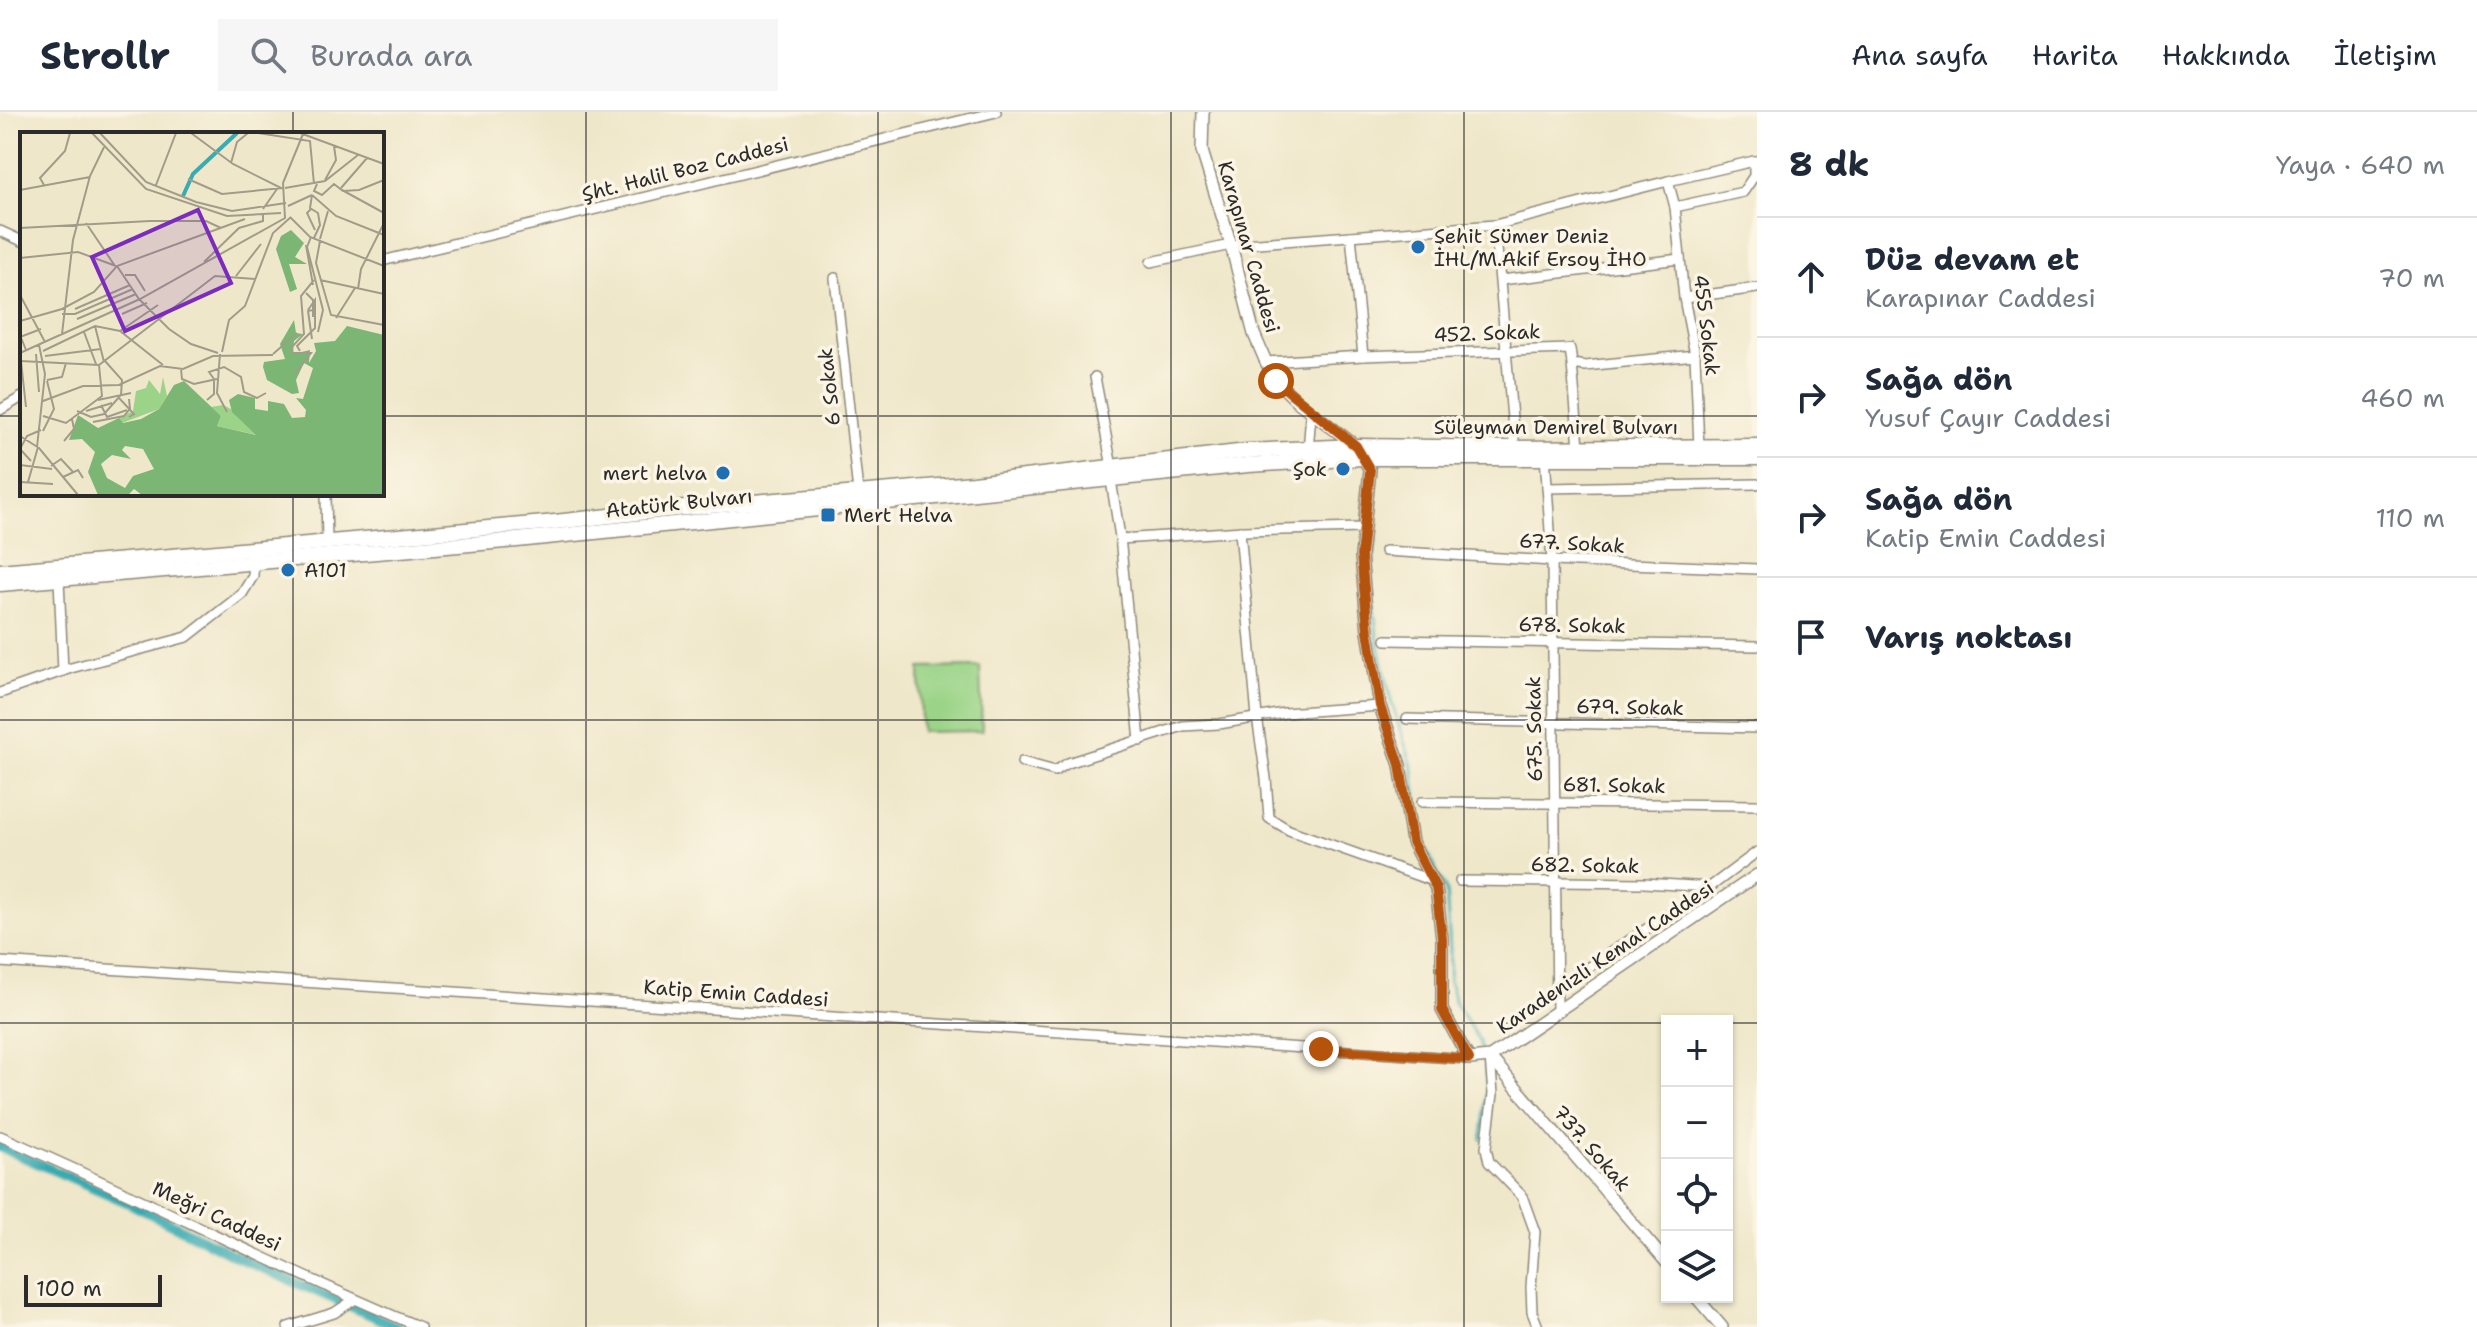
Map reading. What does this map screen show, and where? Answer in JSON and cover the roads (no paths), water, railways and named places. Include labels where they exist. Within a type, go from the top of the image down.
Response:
[{"type":"main road","name":"Süleyman Demirel Bulvarı","points":[[1545,452],[1579,447],[1757,446]]},
{"type":"main road","name":"Atatürk Bulvarı","points":[[0,571],[577,534],[1111,473],[1247,451],[1308,454],[1359,452]]},
{"type":"main road","name":"Süleyman Demirel Bulvarı","points":[[1359,452],[1545,452],[1757,458]]},
{"type":"main road","name":"Atatürk Bulvarı","points":[[0,584],[254,556],[327,543],[858,492],[1111,473]]},
{"type":"street","name":"Şht. Halil Boz Caddesi","points":[[384,261],[996,112]]},
{"type":"street","name":"Karapınar Caddesi","points":[[1203,112],[1202,151],[1254,334],[1266,362],[1276,381],[1359,452]]},
{"type":"street","points":[[1151,262],[1231,245],[1495,225],[1756,161],[1756,180],[1743,192],[1675,207]]},
{"type":"street","name":"455 Sokak","points":[[1668,181],[1675,207],[1684,298],[1695,355],[1699,447]]},
{"type":"street","points":[[1495,225],[1515,453]]},
{"type":"street","points":[[0,231],[20,240]]},
{"type":"street","points":[[1351,236],[1363,356]]},
{"type":"street","points":[[1501,280],[1680,259]]},
{"type":"street","name":"6 Sokak","points":[[835,278],[858,492]]},
{"type":"street","points":[[1684,298],[1757,288]]},
{"type":"street","name":"452. Sokak","points":[[1266,362],[1570,349],[1572,364],[1585,366],[1695,355]]},
{"type":"street","points":[[1572,364],[1579,447]]},
{"type":"street","points":[[1095,377],[1120,539],[1140,741]]},
{"type":"street","points":[[0,410],[20,398]]},
{"type":"street","points":[[1308,454],[1311,412]]},
{"type":"street","name":"737. Sokak","points":[[1359,452],[1370,470],[1361,556],[1367,619],[1380,706],[1400,765],[1412,842],[1436,888],[1442,938],[1442,1010],[1481,1058],[1661,1256]]},
{"type":"street","name":"675. Sokak","points":[[1545,452],[1552,561],[1557,1011]]},
{"type":"street","points":[[1547,488],[1757,484]]},
{"type":"street","points":[[326,496],[327,543]]},
{"type":"street","points":[[1120,539],[1240,531],[1363,528]]},
{"type":"street","points":[[1240,531],[1269,818],[1275,823],[1433,881]]},
{"type":"street","name":"677. Sokak","points":[[1385,551],[1757,569]]},
{"type":"street","points":[[0,693],[63,671],[187,637],[242,594],[253,576],[254,556]]},
{"type":"street","points":[[59,579],[63,671]]},
{"type":"street","name":"678. Sokak","points":[[1386,640],[1757,646]]},
{"type":"street","points":[[1022,762],[1055,771],[1068,763],[1183,726],[1380,706]]},
{"type":"street","name":"679. Sokak","points":[[1407,719],[1757,728]]},
{"type":"street","name":"681. Sokak","points":[[1422,802],[1757,805]]},
{"type":"street","points":[[1557,988],[1710,887],[1757,852]]},
{"type":"street","name":"Karadenizli Kemal Caddesi","points":[[1481,1058],[1557,1011],[1757,875]]},
{"type":"street","name":"682. Sokak","points":[[1460,881],[1644,883],[1710,887]]},
{"type":"street","name":"Katip Emin Caddesi","points":[[0,962],[1481,1058]]},
{"type":"street","points":[[1481,1058],[1493,1094],[1486,1148],[1489,1162],[1522,1196],[1535,1232],[1531,1287],[1532,1312],[1538,1327]]},
{"type":"street","name":"Meğri Caddesi","points":[[0,1136],[354,1300],[420,1327]]},
{"type":"street","points":[[288,1327],[334,1313],[354,1300]]},
{"type":"street","points":[[1701,1303],[1722,1327]]},
{"type":"waterway","points":[[1377,524],[1371,579],[1377,636],[1391,701],[1413,769],[1422,840],[1446,890],[1449,981],[1455,1002],[1479,1041],[1484,1063],[1487,1089],[1482,1139]]},
{"type":"waterway","points":[[0,1147],[129,1203],[248,1262],[398,1327]]},
{"type":"place","name":"Şehit Sümer Deniz İHL/M.Akif Ersoy İHO","points":[[1418,247]]},
{"type":"place","name":"Şok","points":[[1343,469]]},
{"type":"place","name":"mert helva","points":[[723,473]]},
{"type":"place","name":"Mert Helva","points":[[828,515]]},
{"type":"place","name":"A101","points":[[288,570]]}]
